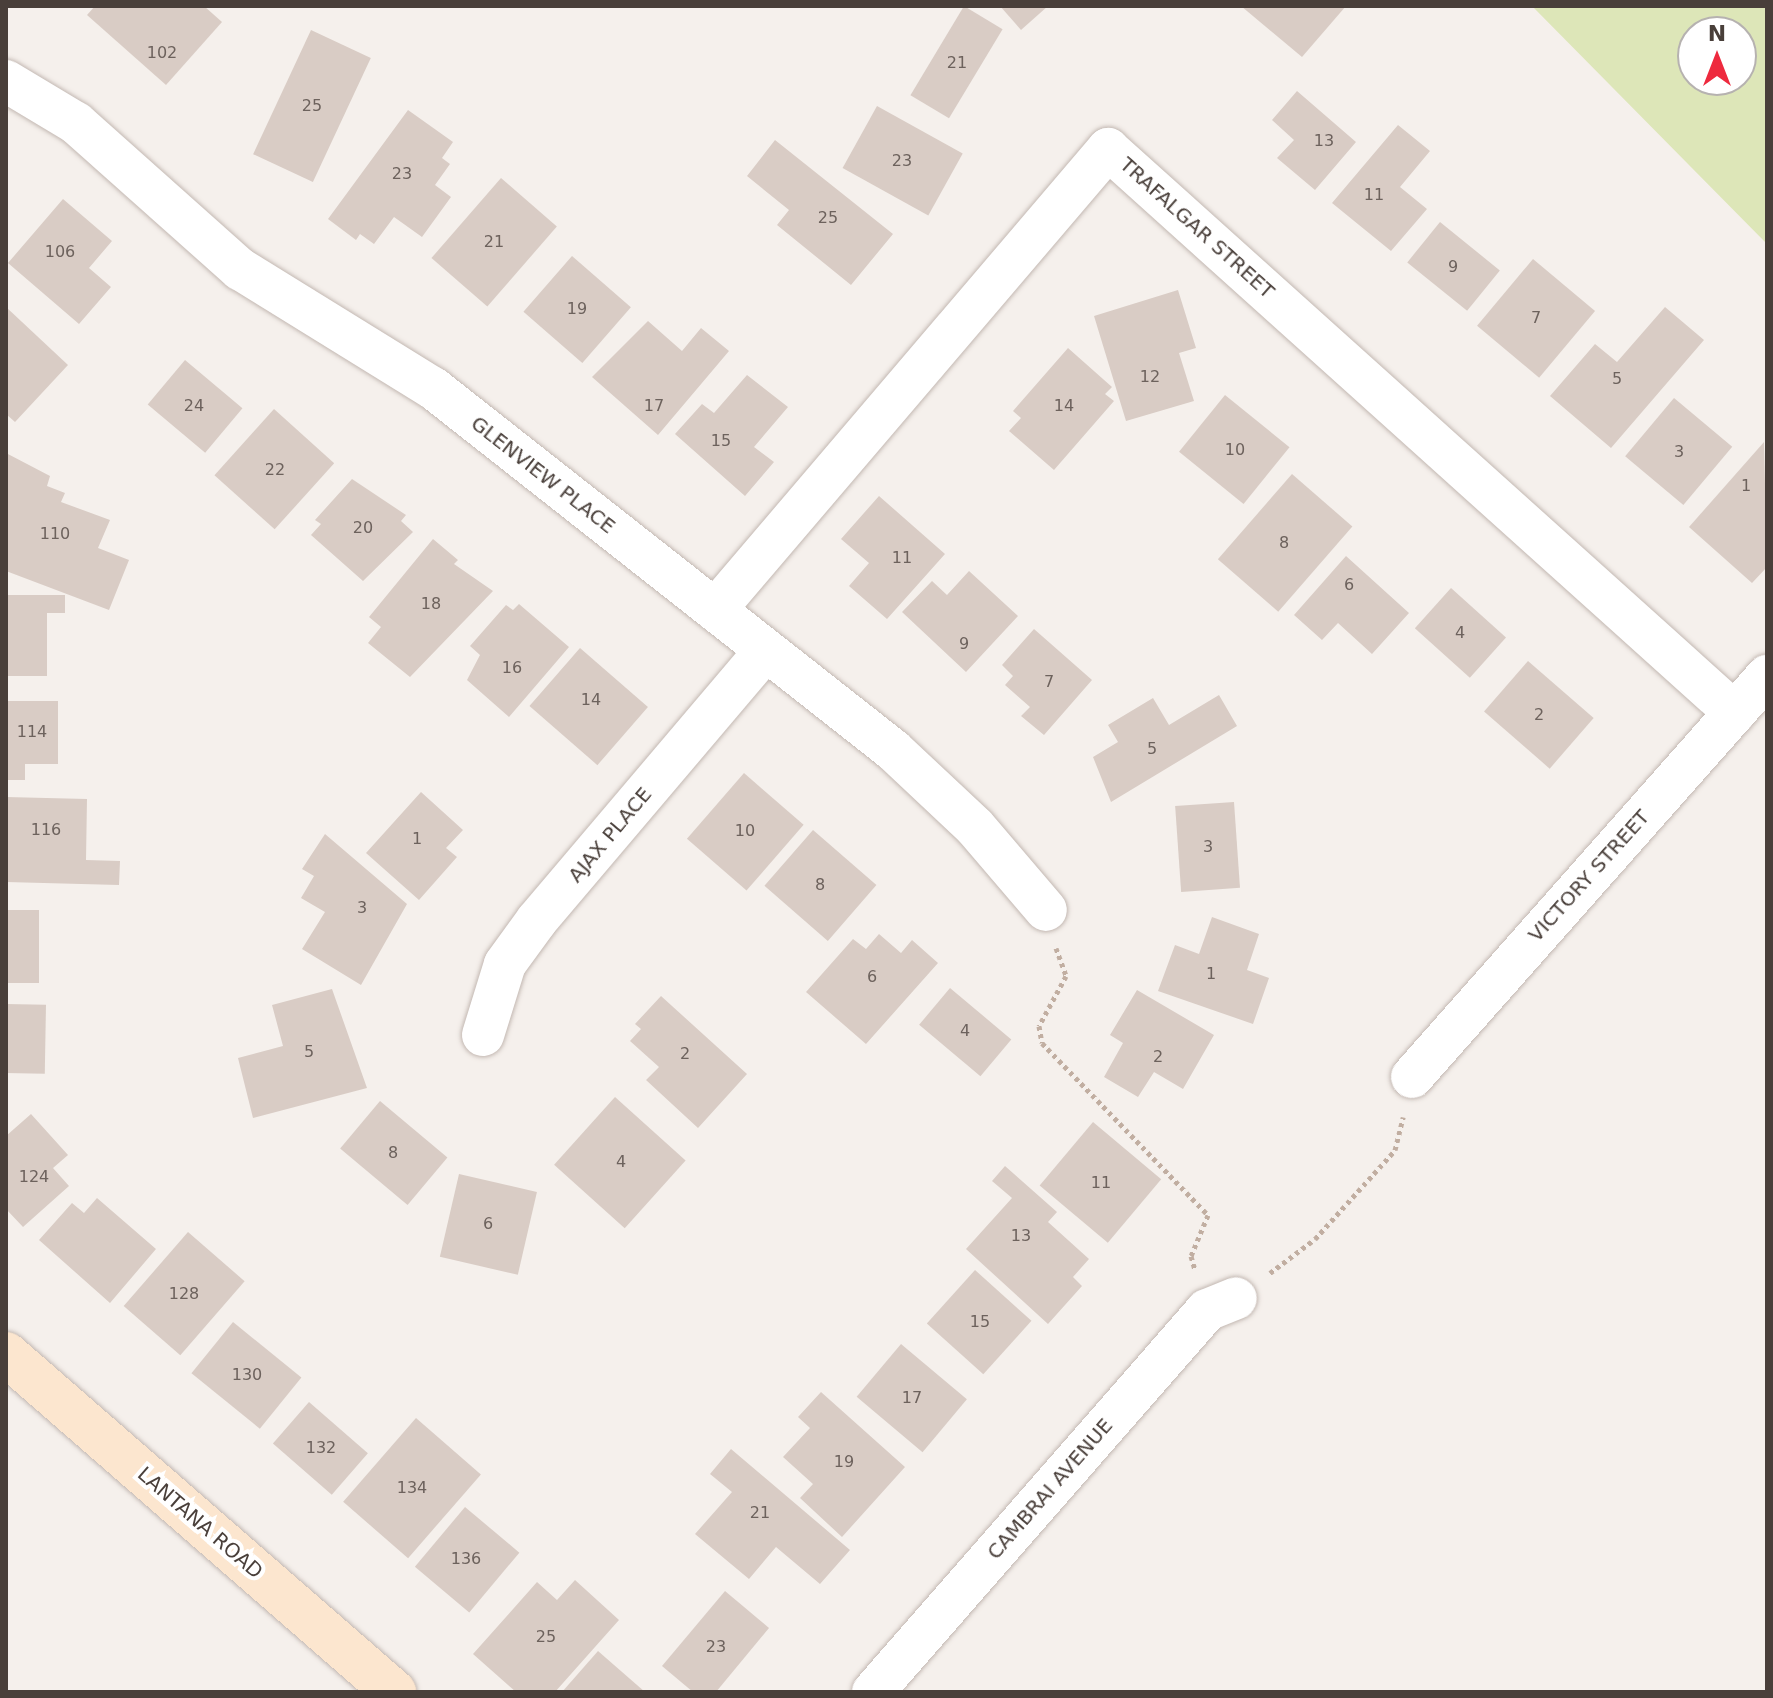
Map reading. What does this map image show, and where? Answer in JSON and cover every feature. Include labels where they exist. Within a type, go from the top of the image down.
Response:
[{"type":"street","name":"GLENVIEW PLACE","points":[[6,81],[76,123],[240,269],[433,388],[893,750],[1040,902]]},
{"type":"street","name":"TRAFALGAR STREET","points":[[715,610],[1108,149],[1735,713]]},
{"type":"street","name":"AJAX PLACE","points":[[483,1035],[505,964],[537,920],[765,651]]},
{"type":"street","name":"VICTORY STREET","points":[[1412,1077],[1767,676]]},
{"type":"street","name":"CAMBRAI AVENUE","points":[[873,1692],[1221,1304]]},
{"type":"street","name":"LANTANA ROAD","points":[[6,1354],[394,1692]]},
{"type":"path","points":[[1040,902],[1066,976],[1039,1026],[1042,1043],[1208,1215],[1191,1256],[1221,1304],[1315,1239],[1395,1150],[1412,1077]]},
{"type":"green space","points":[[1532,6],[1767,6],[1767,244]]},
{"type":"building","points":[[95,6],[204,6],[222,22],[166,85],[87,15]]},
{"type":"building","points":[[964,6],[1003,29],[949,118],[910,95]]},
{"type":"building","points":[[1000,6],[1048,6],[1021,30]]},
{"type":"building","points":[[1241,6],[1346,6],[1302,57]]},
{"type":"building","points":[[311,30],[371,58],[313,182],[253,154]]},
{"type":"building","points":[[1297,91],[1356,142],[1315,190],[1277,158],[1294,140],[1272,120]]},
{"type":"building","points":[[877,106],[963,154],[928,216],[843,168]]},
{"type":"building","points":[[408,110],[453,142],[442,158],[450,164],[435,185],[451,197],[422,237],[394,217],[374,244],[360,234],[356,240],[328,219]]},
{"type":"building","points":[[1398,125],[1430,151],[1400,187],[1427,209],[1391,251],[1332,203]]},
{"type":"building","points":[[775,140],[893,234],[851,285],[777,225],[789,210],[747,176]]},
{"type":"building","points":[[501,178],[557,227],[487,307],[431,258]]},
{"type":"building","points":[[63,199],[112,241],[89,268],[111,287],[79,324],[8,263]]},
{"type":"building","points":[[1440,222],[1500,270],[1467,311],[1407,262]]},
{"type":"building","points":[[572,256],[631,307],[582,363],[523,312]]},
{"type":"building","points":[[1533,259],[1595,311],[1539,378],[1477,326]]},
{"type":"building","points":[[1178,290],[1196,348],[1179,353],[1194,401],[1126,421],[1094,316]]},
{"type":"building","points":[[6,307],[68,365],[15,422],[6,414]]},
{"type":"building","points":[[1665,307],[1704,340],[1611,448],[1550,396],[1595,344],[1617,362]]},
{"type":"building","points":[[648,321],[682,351],[701,328],[729,351],[658,435],[592,377]]},
{"type":"building","points":[[1068,348],[1112,387],[1105,394],[1114,401],[1054,470],[1009,431],[1021,418],[1013,411]]},
{"type":"building","points":[[185,360],[242,408],[205,453],[148,404]]},
{"type":"building","points":[[747,375],[788,407],[754,447],[774,462],[745,496],[675,434],[702,404],[714,413]]},
{"type":"building","points":[[1225,395],[1290,447],[1244,504],[1179,452]]},
{"type":"building","points":[[1674,398],[1732,447],[1683,505],[1625,456]]},
{"type":"building","points":[[274,409],[334,463],[275,529],[214,475]]},
{"type":"building","points":[[1764,442],[1767,567],[1752,583],[1689,527]]},
{"type":"building","points":[[6,453],[50,476],[47,486],[65,493],[61,502],[110,520],[98,548],[129,560],[109,610],[6,571]]},
{"type":"building","points":[[1292,474],[1352,526],[1278,612],[1218,559]]},
{"type":"building","points":[[352,479],[406,515],[401,521],[413,532],[363,581],[311,535],[321,524],[315,520]]},
{"type":"building","points":[[879,496],[945,554],[887,619],[849,586],[869,563],[841,539]]},
{"type":"building","points":[[433,539],[458,560],[454,564],[493,591],[410,677],[368,643],[381,627],[369,617]]},
{"type":"building","points":[[1346,556],[1409,613],[1372,654],[1338,623],[1322,640],[1294,615]]},
{"type":"building","points":[[969,571],[1018,616],[966,672],[902,612],[932,581],[947,595]]},
{"type":"building","points":[[1451,588],[1506,638],[1470,678],[1415,628]]},
{"type":"building","points":[[6,595],[65,595],[65,613],[47,613],[47,676],[6,676]]},
{"type":"building","points":[[519,604],[569,647],[509,717],[467,680],[480,655],[470,646],[506,605],[513,610]]},
{"type":"building","points":[[1034,629],[1092,680],[1044,735],[1021,716],[1030,707],[1005,685],[1013,676],[1002,665]]},
{"type":"building","points":[[580,648],[648,707],[597,765],[529,706]]},
{"type":"building","points":[[1528,661],[1594,718],[1550,769],[1484,712]]},
{"type":"building","points":[[1219,695],[1237,726],[1111,802],[1093,757],[1118,742],[1108,725],[1153,698],[1169,725]]},
{"type":"building","points":[[6,701],[58,701],[58,764],[25,764],[25,780],[6,780]]},
{"type":"building","points":[[744,773],[804,825],[747,890],[687,839]]},
{"type":"building","points":[[421,792],[463,830],[446,848],[457,857],[419,900],[366,853]]},
{"type":"building","points":[[6,797],[87,799],[86,860],[120,861],[119,885],[6,882]]},
{"type":"building","points":[[1234,802],[1240,888],[1181,892],[1175,806]]},
{"type":"building","points":[[813,830],[876,885],[828,941],[764,886]]},
{"type":"building","points":[[325,834],[407,904],[361,985],[302,949],[325,912],[301,898],[314,876],[302,869]]},
{"type":"building","points":[[6,910],[39,910],[39,983],[6,983]]},
{"type":"building","points":[[1212,917],[1259,934],[1247,970],[1269,978],[1253,1024],[1158,991],[1175,945],[1199,954]]},
{"type":"building","points":[[879,934],[901,953],[912,940],[938,963],[866,1044],[806,992],[853,939],[866,949]]},
{"type":"building","points":[[950,988],[1011,1039],[980,1076],[919,1025]]},
{"type":"building","points":[[332,989],[367,1088],[253,1118],[238,1058],[283,1046],[272,1005]]},
{"type":"building","points":[[1137,990],[1214,1035],[1183,1089],[1154,1072],[1138,1097],[1104,1077],[1123,1043],[1110,1035]]},
{"type":"building","points":[[661,996],[747,1074],[698,1128],[646,1080],[659,1067],[630,1041],[641,1029],[635,1024]]},
{"type":"building","points":[[6,1004],[46,1005],[45,1074],[6,1073]]},
{"type":"building","points":[[615,1097],[686,1161],[625,1228],[554,1165]]},
{"type":"building","points":[[380,1101],[447,1158],[408,1205],[340,1148]]},
{"type":"building","points":[[31,1114],[68,1155],[53,1168],[69,1186],[23,1227],[6,1209],[6,1136]]},
{"type":"building","points":[[1093,1122],[1161,1179],[1108,1243],[1040,1186]]},
{"type":"building","points":[[1005,1166],[1057,1212],[1048,1222],[1089,1259],[1073,1277],[1082,1286],[1048,1324],[966,1249],[1012,1198],[992,1181]]},
{"type":"building","points":[[459,1174],[537,1192],[518,1275],[440,1257]]},
{"type":"building","points":[[97,1198],[156,1249],[110,1303],[39,1240],[72,1203],[84,1213]]},
{"type":"building","points":[[188,1232],[245,1281],[180,1355],[124,1306]]},
{"type":"building","points":[[975,1270],[1031,1321],[983,1374],[927,1324]]},
{"type":"building","points":[[233,1322],[301,1377],[260,1429],[191,1373]]},
{"type":"building","points":[[901,1344],[967,1399],[923,1452],[857,1397]]},
{"type":"building","points":[[821,1392],[905,1467],[842,1537],[800,1498],[813,1484],[783,1457],[810,1428],[798,1417]]},
{"type":"building","points":[[309,1402],[368,1453],[332,1495],[273,1444]]},
{"type":"building","points":[[416,1418],[481,1474],[408,1558],[343,1502]]},
{"type":"building","points":[[731,1449],[850,1550],[820,1584],[776,1547],[749,1579],[695,1534],[732,1492],[710,1474]]},
{"type":"building","points":[[465,1507],[519,1553],[469,1612],[415,1567]]},
{"type":"building","points":[[575,1580],[619,1620],[555,1692],[516,1692],[473,1654],[537,1582],[557,1600]]},
{"type":"building","points":[[725,1591],[769,1628],[716,1692],[693,1692],[662,1666]]},
{"type":"building","points":[[598,1651],[645,1692],[562,1692]]}]
